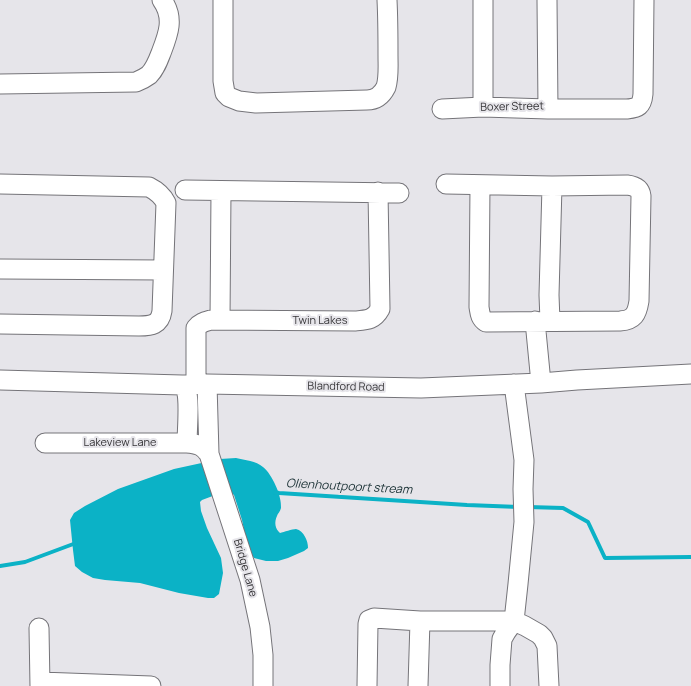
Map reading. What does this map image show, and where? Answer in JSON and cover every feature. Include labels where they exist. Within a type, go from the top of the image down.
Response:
[{"type":"street","points":[[0,84],[136,82],[143,80],[155,67],[168,36],[168,11],[162,0]]},
{"type":"street","points":[[223,0],[223,89],[226,95],[232,99],[256,103],[367,100],[375,99],[379,96],[387,81],[387,0]]},
{"type":"street","points":[[483,0],[483,108]]},
{"type":"street","name":"Boxer Street","points":[[442,109],[548,109],[547,0]]},
{"type":"street","points":[[548,109],[627,109],[638,107],[642,100],[643,94],[644,0]]},
{"type":"street","points":[[0,184],[149,187],[157,191],[166,203],[162,316],[155,324],[150,326],[0,324]]},
{"type":"street","points":[[446,184],[552,186],[627,185],[636,187],[641,196],[638,301],[634,316],[631,319],[620,321],[486,322],[483,320],[479,307],[480,185]]},
{"type":"street","points":[[541,383],[542,321],[549,295],[552,186]]},
{"type":"street","points":[[185,190],[400,192]]},
{"type":"street","points":[[220,191],[220,320]]},
{"type":"street","name":"Twin Lakes","points":[[195,384],[196,328],[205,322],[220,320],[355,322],[368,320],[377,314],[380,309],[378,192]]},
{"type":"street","points":[[0,269],[163,270]]},
{"type":"street","name":"Blandford Road","points":[[0,380],[421,388],[541,383],[691,374]]},
{"type":"street","name":"Bridge Lane","points":[[200,450],[207,417],[195,384],[186,391],[188,397],[188,416],[200,450],[222,494],[250,580],[260,627],[264,686]]},
{"type":"street","points":[[500,686],[502,639],[514,621],[524,522],[524,460],[514,384]]},
{"type":"street","name":"Lakeview Lane","points":[[45,443],[200,450]]},
{"type":"street","points":[[367,686],[368,624],[369,621],[374,618],[420,621],[514,621],[534,631],[546,642],[549,686]]},
{"type":"street","points":[[418,686],[420,621]]},
{"type":"street","points":[[39,628],[40,684],[151,686]]},
{"type":"water","points":[[236,458],[257,463],[270,475],[276,486],[281,503],[281,509],[277,515],[276,521],[277,530],[280,533],[294,529],[299,530],[305,537],[308,548],[288,558],[278,561],[266,561],[254,558],[246,540],[242,520],[234,495],[226,491],[200,502],[201,511],[207,528],[221,558],[223,573],[219,594],[214,598],[179,593],[140,583],[93,578],[75,566],[70,520],[74,513],[118,489],[174,469],[220,459]]},
{"type":"waterway","name":"Olienhoutpoort stream","points":[[274,492],[519,507]]},
{"type":"waterway","name":"Olienhoutpoort stream","points":[[528,507],[563,508],[588,522],[605,558],[691,557]]},
{"type":"waterway","name":"Olienhoutpoort stream","points":[[0,566],[25,562],[76,543]]}]
